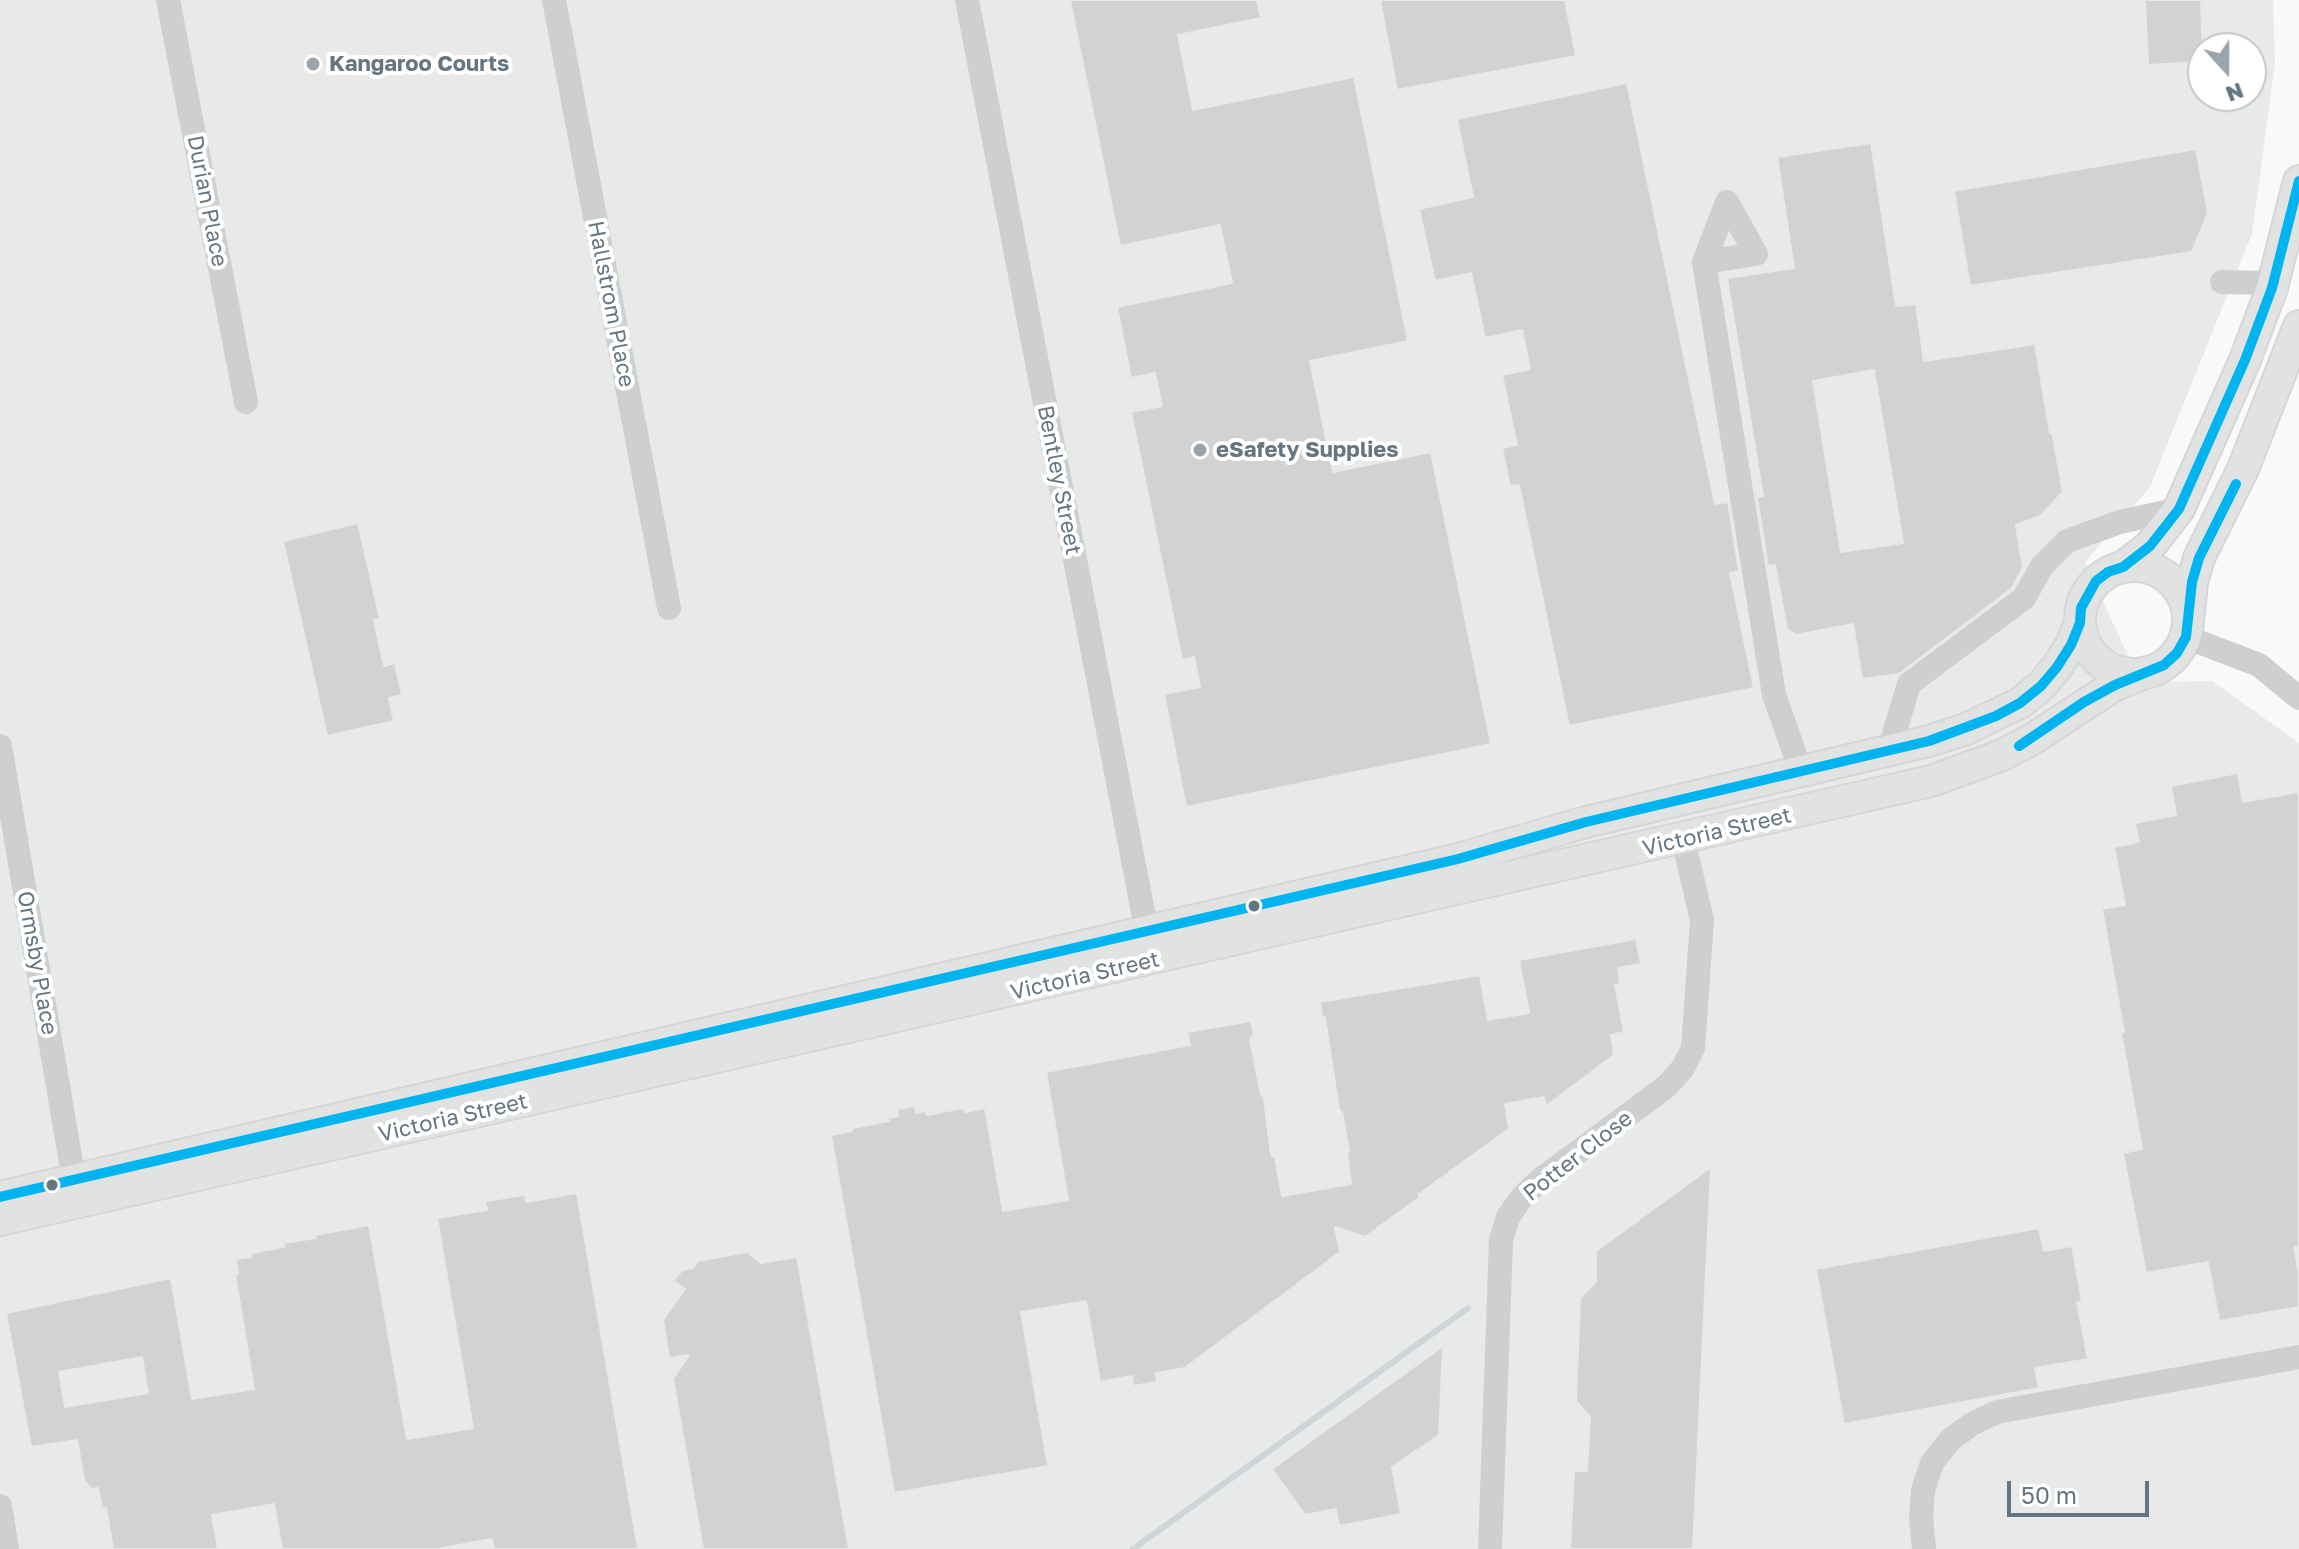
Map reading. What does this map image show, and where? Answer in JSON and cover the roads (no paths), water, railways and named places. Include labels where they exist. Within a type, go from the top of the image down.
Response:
[{"type":"main road","points":[[2123,567],[2150,546],[2179,509],[2245,360],[2273,283],[2299,181]]},
{"type":"main road","points":[[2187,629],[2187,604],[2180,590],[2169,578],[2147,567],[2123,567],[2108,572],[2096,581],[2081,608],[2083,639],[2102,663],[2116,671],[2132,674],[2147,672],[2166,663],[2177,653],[2187,629],[2192,582],[2199,558],[2243,469],[2299,326]]},
{"type":"main road","name":"Victoria Street","points":[[0,1197],[1458,859],[1586,822],[1889,751],[1966,729],[2020,703],[2041,686],[2057,667],[2080,623]]},
{"type":"main road","name":"Victoria Street","points":[[0,1220],[1931,781],[1968,769],[2031,740],[2115,685],[2147,672]]},
{"type":"street","name":"Durian Place","points":[[168,0],[246,402]]},
{"type":"street","name":"Hallstrom Place","points":[[554,0],[669,608]]},
{"type":"street","name":"Bentley Street","points":[[967,0],[1152,960]]},
{"type":"street","points":[[1704,262],[1774,695],[1801,771]]},
{"type":"street","points":[[2222,282],[2273,283]]},
{"type":"street","points":[[1889,751],[1909,684],[2024,598],[2042,566],[2067,541],[2120,522],[2179,509]]},
{"type":"street","points":[[2187,629],[2259,665],[2299,698]]},
{"type":"street","name":"Ormsby Place","points":[[0,746],[74,1180]]},
{"type":"street","name":"Potter Close","points":[[1491,1545],[1501,1240],[1508,1217],[1522,1197],[1540,1180],[1667,1086],[1683,1068],[1693,1048],[1702,920],[1683,839]]},
{"type":"street","points":[[1924,1549],[1921,1518],[1923,1490],[1932,1463],[1951,1439],[1972,1424],[1997,1412],[2299,1357]]},
{"type":"street","points":[[0,1506],[7,1549]]},
{"type":"waterway","points":[[1133,1549],[1468,1308]]},
{"type":"place","name":"Kangaroo Courts","points":[[313,64]]},
{"type":"place","name":"eSafety Supplies","points":[[1200,450]]}]
